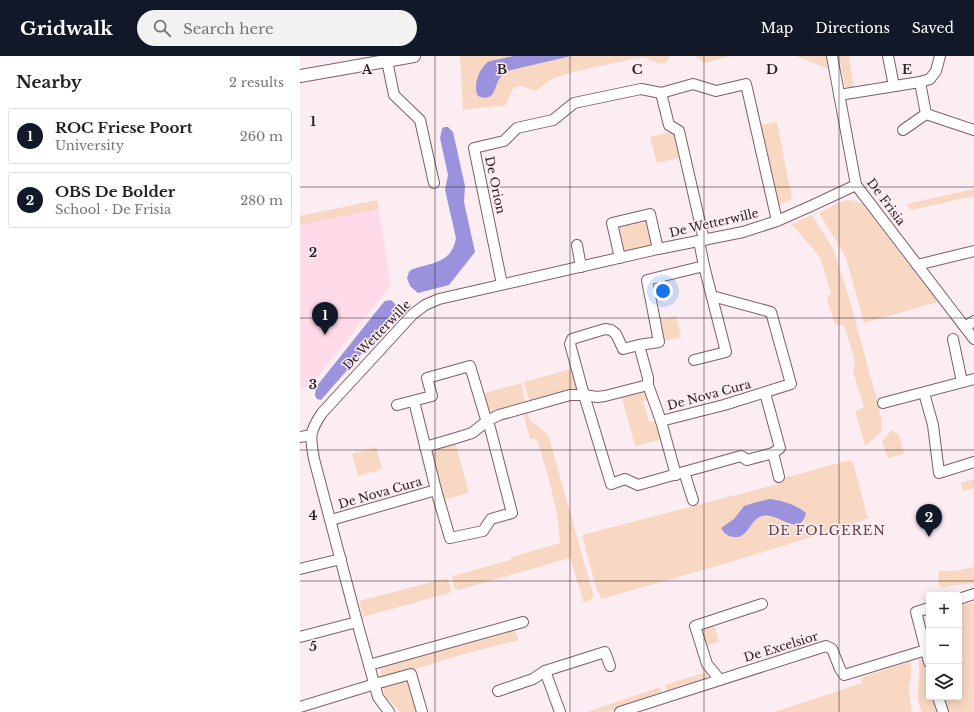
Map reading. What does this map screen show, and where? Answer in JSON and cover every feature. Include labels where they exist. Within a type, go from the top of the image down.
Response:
[{"type":"street","points":[[300,76],[414,56]]},
{"type":"street","name":"De Frisia","points":[[832,56],[856,185],[974,339]]},
{"type":"street","points":[[888,56],[894,86]]},
{"type":"street","points":[[839,95],[920,82],[930,79],[936,71],[940,56]]},
{"type":"street","points":[[394,59],[394,95],[420,120],[434,182]]},
{"type":"street","points":[[920,82],[926,114]]},
{"type":"street","name":"De Orion","points":[[502,284],[474,148],[504,141],[517,128],[553,120],[574,103],[641,88],[660,93],[693,84],[716,91],[746,84],[754,120]]},
{"type":"street","points":[[660,93],[669,125],[679,131],[701,240],[704,266],[726,352],[694,360]]},
{"type":"street","points":[[903,130],[926,114]]},
{"type":"street","points":[[926,114],[974,130]]},
{"type":"street","name":"De Wetterwille","points":[[754,120],[777,221]]},
{"type":"street","name":"De Wetterwille","points":[[311,435],[314,426],[322,413],[413,314],[425,305],[439,299],[502,284],[658,249],[743,232],[777,221],[856,185]]},
{"type":"street","name":"De Wetterwille","points":[[620,258],[612,223],[650,214],[658,249]]},
{"type":"street","points":[[577,245],[581,267]]},
{"type":"street","points":[[917,265],[974,251]]},
{"type":"street","points":[[704,266],[647,280],[659,342],[623,349],[616,334],[612,330],[605,329],[572,338],[570,344],[611,484],[625,479],[638,485],[741,456],[747,460],[773,453]]},
{"type":"street","name":"De Nova Cura","points":[[661,421],[724,405],[791,384],[771,312],[712,296]]},
{"type":"street","points":[[965,328],[974,321]]},
{"type":"street","points":[[953,339],[962,382]]},
{"type":"street","name":"De Nova Cura","points":[[639,345],[648,378],[648,385],[680,474],[693,500]]},
{"type":"street","name":"De Nova Cura","points":[[398,405],[432,396],[427,378],[470,366],[490,428],[512,513],[491,519],[484,531],[450,538],[436,490],[414,402]]},
{"type":"street","points":[[883,403],[974,379]]},
{"type":"street","points":[[425,447],[472,433],[499,415],[570,395],[597,397],[605,396],[648,385]]},
{"type":"street","name":"De Nova Cura","points":[[765,393],[780,448],[773,453],[779,477]]},
{"type":"street","points":[[924,393],[933,426],[939,473],[974,462]]},
{"type":"street","points":[[300,437],[311,435],[314,460],[378,697],[389,712]]},
{"type":"street","name":"De Nova Cura","points":[[331,520],[436,490]]},
{"type":"street","points":[[300,569],[341,559]]},
{"type":"street","points":[[962,598],[974,594]]},
{"type":"street","points":[[720,680],[707,664],[695,626],[762,604]]},
{"type":"street","points":[[926,609],[916,612],[926,650]]},
{"type":"street","points":[[300,637],[357,622]]},
{"type":"street","points":[[370,665],[523,622]]},
{"type":"street","name":"De Excelsior","points":[[620,712],[826,646],[832,649],[844,676],[926,650]]},
{"type":"street","points":[[498,690],[533,679],[545,671],[605,652],[610,666]]},
{"type":"street","points":[[545,671],[560,712]]},
{"type":"street","points":[[300,707],[411,674],[422,712]]},
{"type":"street","points":[[939,700],[943,712]]},
{"type":"shaded area","points":[[460,56],[670,56],[667,62],[660,64],[643,57],[577,71],[551,79],[536,91],[522,86],[514,87],[505,106],[463,110]]},
{"type":"shaded area","points":[[514,56],[571,56],[507,71],[498,81],[494,92],[490,97],[487,98],[478,96],[476,87],[478,76],[486,63]]},
{"type":"shaded area","points":[[694,56],[732,56],[705,63]]},
{"type":"shaded area","points":[[796,56],[827,56],[829,69]]},
{"type":"shaded area","points":[[839,56],[849,56],[854,87],[845,87]]},
{"type":"shaded area","points":[[777,122],[792,199],[779,205],[760,125]]},
{"type":"shaded area","points":[[444,127],[448,127],[453,132],[465,186],[464,202],[475,252],[449,285],[418,293],[410,286],[407,278],[409,272],[448,256],[456,238],[445,190],[448,175],[440,138]]},
{"type":"shaded area","points":[[675,131],[682,157],[657,163],[650,137]]},
{"type":"shaded area","points":[[974,189],[974,196],[911,210],[907,204]]},
{"type":"shaded area","points":[[377,200],[379,209],[300,225],[300,216]]},
{"type":"shaded area","points":[[847,200],[855,201],[863,205],[938,302],[864,323],[846,258],[819,213]]},
{"type":"shaded area","points":[[378,205],[391,285],[310,386],[300,388],[300,221]]},
{"type":"shaded area","points":[[812,215],[833,249],[836,257],[849,298],[878,404],[882,422],[881,432],[865,446],[856,413],[856,411],[864,407],[853,371],[855,361],[844,325],[836,325],[834,322],[827,298],[831,293],[821,260],[816,252],[791,224]]},
{"type":"shaded area","points":[[649,218],[655,244],[621,252],[616,225]]},
{"type":"shaded area","points":[[391,300],[396,305],[396,314],[321,400],[317,399],[315,396],[316,387],[383,303]]},
{"type":"shaded area","points":[[676,316],[681,337],[664,341],[659,320]]},
{"type":"shaded area","points":[[574,368],[579,388],[529,400],[524,382]]},
{"type":"shaded area","points":[[521,383],[525,401],[487,414],[482,394]]},
{"type":"shaded area","points":[[642,391],[647,394],[650,399],[643,401],[649,422],[656,421],[663,439],[635,446],[621,395]]},
{"type":"shaded area","points":[[527,412],[530,420],[548,435],[550,441],[593,594],[593,597],[584,603],[570,558],[458,590],[455,589],[452,576],[510,560],[512,557],[560,543],[552,490],[537,439],[530,439],[523,413]]},
{"type":"shaded area","points":[[890,430],[899,434],[904,454],[888,458],[882,441]]},
{"type":"shaded area","points":[[455,442],[469,493],[442,500],[432,456],[433,452],[438,448]]},
{"type":"shaded area","points":[[376,447],[382,469],[358,476],[352,454]]},
{"type":"shaded area","points":[[850,460],[851,463],[853,462],[868,519],[700,571],[601,599],[582,535],[778,484],[784,478]]},
{"type":"shaded area","points":[[974,479],[974,488],[963,491],[961,483]]},
{"type":"shaded area","points":[[770,499],[789,503],[798,507],[806,513],[803,521],[799,524],[793,524],[775,517],[762,516],[754,521],[746,532],[738,537],[727,535],[721,528],[734,519],[744,506]]},
{"type":"shaded area","points":[[974,567],[974,583],[954,585],[943,588],[938,584],[939,571],[956,571]]},
{"type":"shaded area","points":[[447,578],[451,592],[449,593],[363,617],[359,601]]},
{"type":"shaded area","points":[[974,602],[974,712],[948,712],[944,700],[962,700],[962,605]]},
{"type":"shaded area","points":[[714,624],[719,642],[704,646],[699,629]]},
{"type":"shaded area","points":[[514,629],[518,640],[457,656],[382,680],[380,666]]},
{"type":"shaded area","points":[[925,658],[926,662],[926,700],[934,700],[937,712],[922,712],[918,696],[919,659]]},
{"type":"shaded area","points":[[911,661],[909,690],[912,712],[774,712],[862,683],[860,678]]},
{"type":"shaded area","points":[[707,672],[706,680],[668,694],[665,685]]},
{"type":"shaded area","points":[[409,678],[419,712],[400,712],[385,697],[383,690],[385,684]]},
{"type":"shaded area","points":[[660,687],[663,696],[643,700],[607,712],[587,712]]},
{"type":"place","name":"ROC Friese Poort","points":[[325,335]]},
{"type":"place","name":"OBS De Bolder","points":[[929,537]]},
{"type":"district","name":"DE FOLGEREN","points":[[827,530]]}]
